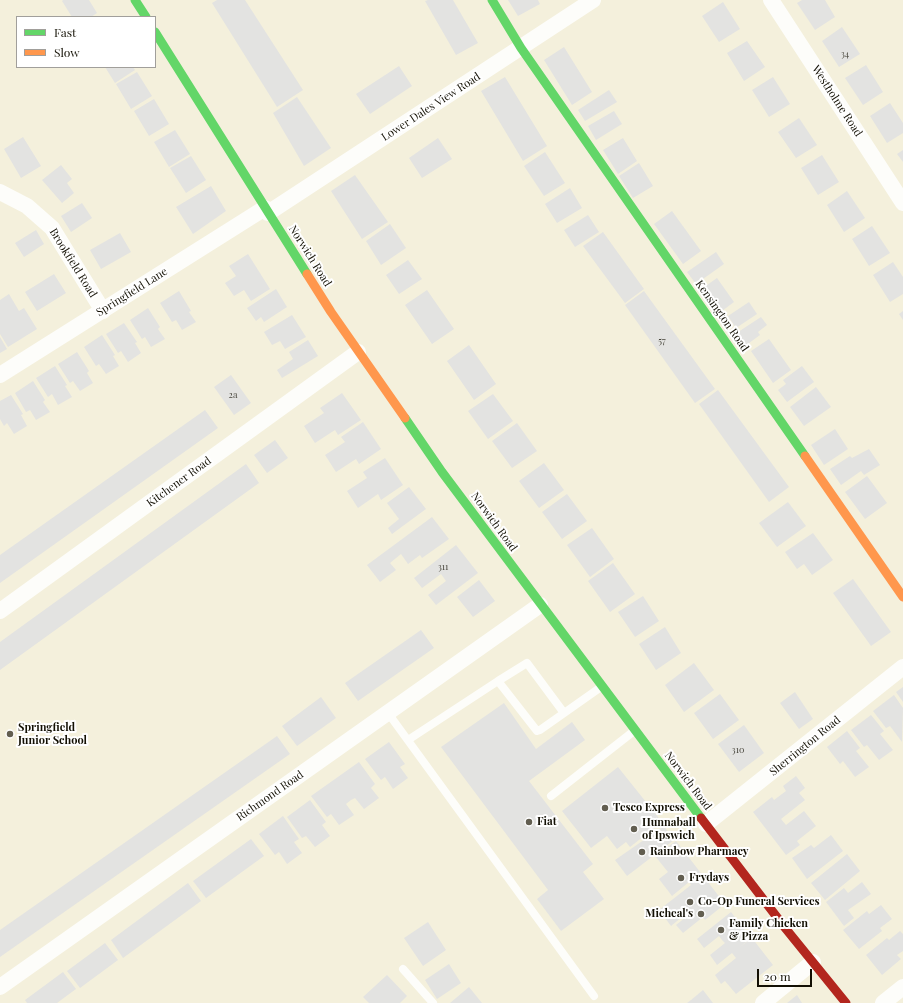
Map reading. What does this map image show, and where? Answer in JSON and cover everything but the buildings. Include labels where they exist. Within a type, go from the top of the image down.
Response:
[{"type":"main road","points":[[135,0],[145,16]]},
{"type":"main road","name":"Kensington Road","points":[[492,0],[521,48],[903,597]]},
{"type":"main road","name":"Norwich Road","points":[[156,34],[266,211],[358,352],[442,472],[634,730],[846,1003]]},
{"type":"street","name":"Lower Dales View Road","points":[[266,211],[521,48],[593,0]]},
{"type":"street","name":"Westholme Road","points":[[770,0],[903,203]]},
{"type":"street","name":"Brookfield Road","points":[[0,192],[27,206],[52,228],[103,311]]},
{"type":"street","name":"Springfield Lane","points":[[0,375],[266,211]]},
{"type":"street","name":"Kitchener Road","points":[[0,611],[358,352]]},
{"type":"street","name":"Richmond Road","points":[[0,987],[540,605]]},
{"type":"street","name":"Sherrington Road","points":[[706,824],[903,667]]},
{"type":"street","points":[[763,1003],[813,962]]},
{"type":"street","points":[[883,1003],[903,987]]},
{"type":"lane","points":[[408,740],[527,663],[564,713]]},
{"type":"lane","points":[[498,681],[537,731],[602,686]]},
{"type":"lane","points":[[388,713],[594,996]]},
{"type":"lane","points":[[551,796],[634,730]]},
{"type":"lane","points":[[404,969],[433,1003]]},
{"type":"traffic: fast","points":[[135,0],[145,16]]},
{"type":"traffic: fast","points":[[492,0],[521,48],[805,456]]},
{"type":"traffic: fast","points":[[156,34],[307,274]]},
{"type":"traffic: fast","points":[[405,418],[442,472],[701,818]]},
{"type":"traffic: slow","points":[[307,274],[331,312],[405,418]]},
{"type":"traffic: slow","points":[[805,456],[903,597]]},
{"type":"traffic: jam","points":[[701,818],[786,929],[846,1003]]},
{"type":"place","name":"Springfield Junior School","points":[[10,734]]},
{"type":"place","name":"Tesco Express","points":[[605,808]]},
{"type":"place","name":"Fiat","points":[[529,822]]},
{"type":"place","name":"Hunnaball of Ipswich","points":[[634,829]]},
{"type":"place","name":"Rainbow Pharmacy","points":[[642,852]]},
{"type":"place","name":"Frydays","points":[[681,878]]},
{"type":"place","name":"Co-Op Funeral Services","points":[[690,902]]},
{"type":"place","name":"Micheal's","points":[[701,914]]},
{"type":"place","name":"Family Chicken & Pizza","points":[[721,930]]}]
